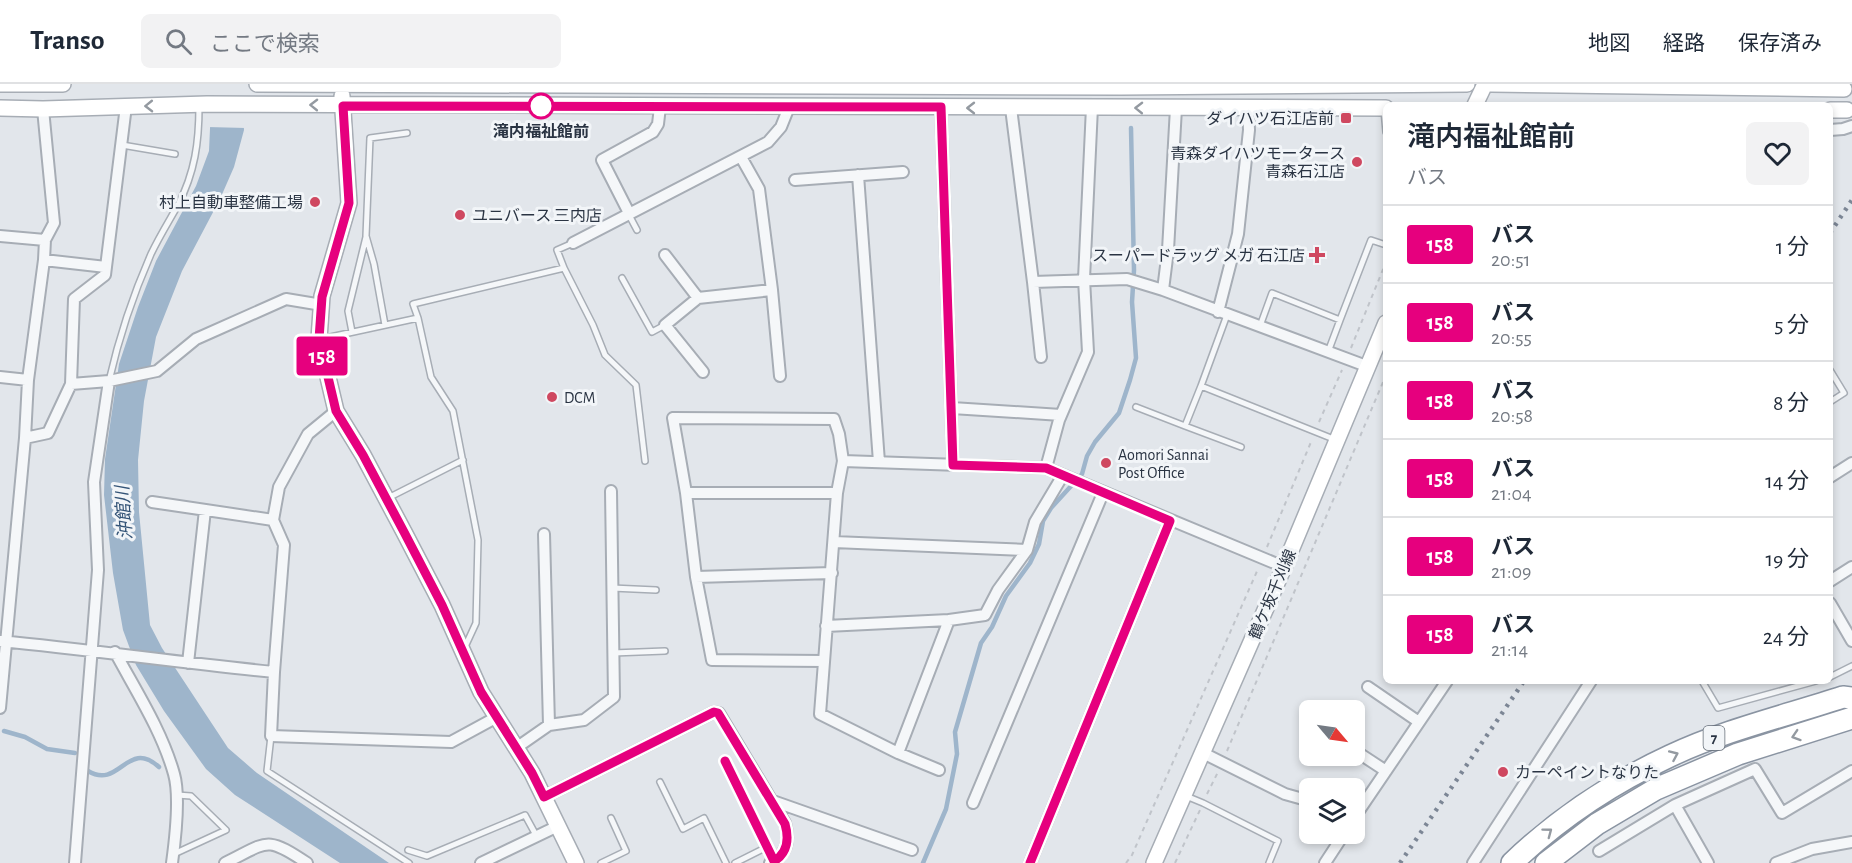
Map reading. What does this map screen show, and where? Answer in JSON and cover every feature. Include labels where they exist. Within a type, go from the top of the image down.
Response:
[{"type":"highway","name":"7","points":[[1512,863],[1535,841],[1586,803],[1671,756],[1732,731],[1843,697],[1852,698]]},
{"type":"highway","name":"7","points":[[1546,863],[1597,824],[1656,789],[1728,759],[1852,718]]},
{"type":"street","points":[[0,84],[63,84]]},
{"type":"street","points":[[257,84],[1467,84]]},
{"type":"street","points":[[340,84],[349,203],[322,297],[319,339],[336,411],[386,498],[442,605],[481,692],[544,797],[576,863]]},
{"type":"street","points":[[1476,102],[1485,84]]},
{"type":"street","points":[[1491,84],[1844,89]]},
{"type":"street","points":[[0,108],[43,109],[203,104],[1383,108]]},
{"type":"street","points":[[25,438],[48,433],[71,384],[74,299],[105,275],[126,106]]},
{"type":"street","points":[[628,213],[602,160],[653,132],[658,124],[660,107]]},
{"type":"street","points":[[569,244],[741,157],[773,138],[782,127],[789,107]]},
{"type":"street","points":[[941,107],[953,465]]},
{"type":"street","points":[[1046,468],[1061,415],[1088,352],[1084,279],[1092,107]]},
{"type":"street","points":[[1223,313],[1239,234],[1249,130],[1248,107]]},
{"type":"street","points":[[1011,108],[1041,357]]},
{"type":"street","points":[[1163,290],[1168,250],[1176,108]]},
{"type":"street","points":[[0,708],[3,641],[25,438],[28,380],[45,240],[54,224],[43,109]]},
{"type":"street","points":[[1833,110],[1847,110]]},
{"type":"street","points":[[1833,130],[1852,126]]},
{"type":"street","points":[[741,157],[759,189],[780,376]]},
{"type":"street","points":[[795,180],[903,172]]},
{"type":"street","points":[[858,175],[879,462]]},
{"type":"street","points":[[0,236],[45,240]]},
{"type":"street","points":[[665,255],[698,298]]},
{"type":"street","points":[[44,260],[106,267]]},
{"type":"street","points":[[1033,282],[1084,279],[1132,280],[1369,367]]},
{"type":"street","points":[[703,372],[665,325],[698,298],[772,290]]},
{"type":"street","points":[[71,384],[112,380],[157,371],[196,339],[286,299],[322,305]]},
{"type":"street","name":"鶴ケ坂千刈線","points":[[1154,863],[1284,567],[1383,331]]},
{"type":"street","points":[[0,377],[28,380]]},
{"type":"street","points":[[75,863],[98,570],[94,482],[112,380]]},
{"type":"street","points":[[952,408],[1061,415]]},
{"type":"street","points":[[336,411],[308,434],[279,487],[273,520],[284,545],[271,736],[451,742],[497,717]]},
{"type":"street","points":[[824,661],[712,660],[696,577],[686,493],[673,418],[834,419],[843,461],[837,493],[820,714],[898,753],[939,770]]},
{"type":"street","points":[[843,461],[1046,468],[1284,567]]},
{"type":"street","points":[[1833,475],[1852,463]]},
{"type":"street","points":[[826,626],[949,620],[986,615],[998,590],[1027,550],[1035,522],[1067,477]]},
{"type":"street","points":[[516,748],[549,726],[584,720],[614,698],[610,492]]},
{"type":"street","points":[[686,493],[837,493]]},
{"type":"street","points":[[973,803],[1103,493]]},
{"type":"street","points":[[152,502],[273,520]]},
{"type":"street","points":[[183,663],[206,510]]},
{"type":"street","points":[[1030,863],[1170,521]]},
{"type":"street","points":[[544,534],[549,726]]},
{"type":"street","points":[[834,542],[1027,550]]},
{"type":"street","points":[[1833,579],[1852,567]]},
{"type":"street","points":[[696,577],[831,573]]},
{"type":"street","points":[[1833,608],[1852,641]]},
{"type":"street","points":[[898,753],[949,620]]},
{"type":"street","points":[[3,641],[274,672]]},
{"type":"street","points":[[121,653],[160,737],[175,776],[177,814],[173,859]]},
{"type":"street","points":[[1365,802],[1446,684]]},
{"type":"street","points":[[1473,863],[1589,684]]},
{"type":"street","points":[[1368,687],[1419,722]]},
{"type":"street","points":[[544,797],[714,712],[718,713],[785,824],[788,834],[784,852],[772,862]]},
{"type":"street","points":[[1203,753],[1285,794],[1299,798]]},
{"type":"street","points":[[1365,757],[1386,771]]},
{"type":"street","points":[[1599,851],[1674,805],[1755,769],[1782,813],[1852,771]]},
{"type":"street","points":[[773,801],[912,850]]},
{"type":"street","points":[[1674,805],[1708,863]]},
{"type":"street","points":[[481,863],[558,826]]},
{"type":"street","points":[[1776,863],[1812,849],[1852,842]]},
{"type":"street","points":[[225,863],[267,843],[281,845],[308,863]]},
{"type":"street","points":[[1325,863],[1337,844]]},
{"type":"lane","points":[[112,380],[118,341],[137,286],[190,176],[197,152],[203,104]]},
{"type":"lane","points":[[352,332],[348,311],[366,236],[370,138],[407,133]]},
{"type":"lane","points":[[122,145],[175,154]]},
{"type":"lane","points":[[628,213],[637,230]]},
{"type":"lane","points":[[366,236],[374,264],[385,325]]},
{"type":"lane","points":[[1328,352],[1371,240],[1383,244]]},
{"type":"lane","points":[[569,244],[557,250],[594,325],[605,355],[636,385],[645,461]]},
{"type":"lane","points":[[463,652],[476,623],[478,540],[453,411],[431,377],[413,304],[564,268]]},
{"type":"lane","points":[[622,278],[652,332],[665,325]]},
{"type":"lane","points":[[1259,327],[1272,293],[1340,320]]},
{"type":"lane","points":[[1185,426],[1201,386],[1223,313]]},
{"type":"lane","points":[[319,339],[418,318]]},
{"type":"lane","points":[[1833,375],[1844,393],[1833,400]]},
{"type":"lane","points":[[1201,386],[1338,441]]},
{"type":"lane","points":[[1137,407],[1241,447]]},
{"type":"lane","points":[[386,498],[463,460]]},
{"type":"lane","points":[[612,588],[656,590]]},
{"type":"lane","points":[[613,653],[665,651]]},
{"type":"lane","points":[[1833,676],[1852,666]]},
{"type":"lane","points":[[1704,684],[1718,708],[1805,684]]},
{"type":"lane","points":[[271,736],[267,771],[410,863]]},
{"type":"lane","points":[[725,761],[772,862]]},
{"type":"lane","points":[[660,782],[683,829],[704,818],[726,863]]},
{"type":"lane","points":[[173,859],[226,830],[191,796],[176,795]]},
{"type":"lane","points":[[1184,795],[1203,802],[1278,841],[1269,863]]},
{"type":"lane","points":[[408,850],[428,856],[525,815],[537,837]]},
{"type":"lane","points":[[602,863],[626,850],[611,818]]},
{"type":"lane","points":[[735,863],[767,847]]},
{"type":"path","points":[[1175,863],[1222,763],[1383,382]]},
{"type":"water","name":"沖館川","points":[[212,84],[241,84],[244,130],[234,167],[182,271],[156,337],[144,401],[138,460],[139,512],[150,625],[162,648],[228,748],[257,773],[389,863],[340,863],[235,795],[206,769],[164,711],[136,665],[123,630],[113,573],[104,495],[105,459],[119,364],[156,261],[196,186],[209,151]]},
{"type":"pier","points":[[209,84],[244,84],[246,128],[207,127]]},
{"type":"waterway","points":[[923,863],[946,809],[957,754],[955,732],[981,643],[992,627],[1006,596],[1030,563],[1039,544],[1043,521],[1051,508],[1082,474],[1087,456],[1095,442],[1119,413],[1130,380],[1136,358],[1132,302],[1134,270],[1131,128]]},
{"type":"waterway","points":[[4,731],[25,737],[47,749],[75,753]]},
{"type":"waterway","points":[[88,771],[99,775],[108,774],[139,758],[148,760],[159,767]]},
{"type":"railway","points":[[1833,228],[1852,200]]},
{"type":"railway","points":[[1400,863],[1522,684]]},
{"type":"bus line","name":"158","points":[[725,761],[774,861],[784,852],[787,844],[788,834],[785,824],[718,713],[714,712],[544,797],[532,773],[481,692],[442,605],[363,455],[336,411],[321,353],[319,339],[322,297],[349,203],[343,106],[941,107],[953,465],[1046,468],[1170,521],[1030,863]]},
{"type":"place","name":"滝内福祉館前","points":[[541,106]]},
{"type":"place","name":"ダイハツ石江店前","points":[[1346,118]]},
{"type":"place","name":"青森ダイハツモータース 青森石江店","points":[[1357,162]]},
{"type":"place","name":"村上自動車整備工場","points":[[315,202]]},
{"type":"place","name":"ユニバース 三内店","points":[[460,215]]},
{"type":"place","name":"スーパードラッグ メガ 石江店","points":[[1317,255]]},
{"type":"place","name":"DCM","points":[[552,397]]},
{"type":"place","name":"Aomori Sannai Post Office","points":[[1106,463]]},
{"type":"place","name":"カーペイントなりた","points":[[1503,772]]}]
